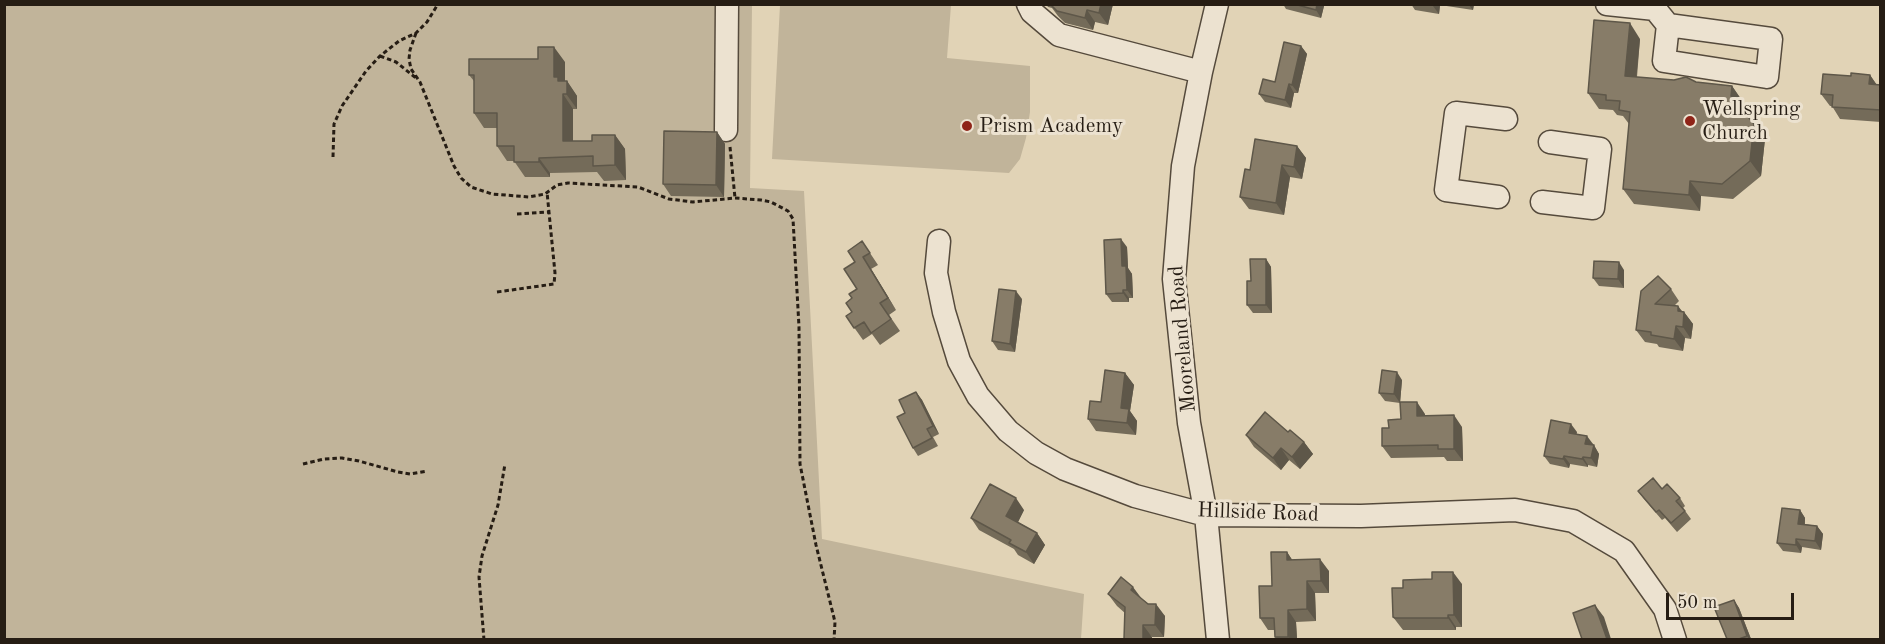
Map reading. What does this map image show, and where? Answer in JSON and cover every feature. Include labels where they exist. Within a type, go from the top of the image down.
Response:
[{"type":"street","points":[[726,130],[727,4]]},
{"type":"street","points":[[1028,4],[1032,12],[1059,35],[1201,72]]},
{"type":"street","name":"Mooreland Road","points":[[1217,4],[1183,166],[1174,279],[1189,423],[1206,515],[1218,639]]},
{"type":"street","points":[[1607,4],[1655,9],[1668,25]]},
{"type":"street","points":[[1498,197],[1446,190],[1456,113],[1506,119]]},
{"type":"street","points":[[1542,202],[1593,208],[1600,148],[1550,142]]},
{"type":"street","name":"Hillside Road","points":[[939,241],[936,273],[958,361],[978,396],[1008,431],[1036,453],[1065,469],[1135,496],[1206,515],[1361,516],[1515,510],[1573,521],[1624,551],[1665,609],[1675,639]]},
{"type":"path","points":[[333,157],[334,124],[342,106],[366,71],[399,41],[416,33],[427,22],[438,4]]},
{"type":"path","points":[[416,33],[409,59],[411,69],[420,82],[454,166],[461,178],[471,187],[492,194],[510,196],[537,196],[557,185],[568,183],[638,187],[669,199],[707,202],[735,198],[771,202],[788,211],[793,219],[799,327],[800,464],[816,545],[834,615],[834,639]]},
{"type":"path","points":[[380,56],[396,62],[420,82]]},
{"type":"path","points":[[726,130],[731,151],[735,198]]},
{"type":"path","points":[[497,292],[554,284],[555,273],[547,192]]},
{"type":"path","points":[[517,214],[549,212]]},
{"type":"path","points":[[303,464],[342,458],[410,474],[427,471]]},
{"type":"path","points":[[484,639],[479,577],[482,556],[498,505],[505,464]]},
{"type":"shaded area","points":[[4,5],[752,5],[750,188],[804,191],[822,539],[1084,594],[1081,639],[5,639]]},
{"type":"shaded area","points":[[780,5],[951,5],[947,58],[1030,66],[1030,112],[1020,159],[1009,173],[772,159]]},
{"type":"building","points":[[1050,4],[1101,4],[1099,13],[1087,10],[1085,18],[1057,11]]},
{"type":"building","points":[[1294,4],[1317,4],[1316,10]]},
{"type":"building","name":"Wellspring Church","points":[[1594,20],[1630,23],[1625,76],[1674,80],[1686,77],[1696,82],[1732,86],[1731,96],[1754,124],[1750,161],[1722,184],[1690,181],[1689,195],[1623,189],[1630,112],[1619,110],[1620,101],[1606,100],[1606,95],[1588,93]]},
{"type":"building","points":[[1284,42],[1301,46],[1292,85],[1289,84],[1285,100],[1259,94],[1263,79],[1275,82]]},
{"type":"building","points":[[538,47],[554,47],[554,77],[558,77],[558,81],[567,81],[567,94],[563,94],[563,141],[592,141],[592,135],[615,135],[615,165],[593,166],[593,156],[539,158],[539,162],[514,162],[514,146],[497,146],[497,113],[474,113],[474,75],[469,75],[469,59],[538,59]]},
{"type":"building","points":[[1851,73],[1870,75],[1869,84],[1881,85],[1881,110],[1832,107],[1833,95],[1821,94],[1823,74],[1851,76]]},
{"type":"building","points":[[664,131],[717,132],[716,185],[663,184]]},
{"type":"building","points":[[1255,139],[1297,146],[1294,167],[1282,165],[1276,203],[1240,197],[1245,169],[1250,170]]},
{"type":"building","points":[[1121,239],[1122,266],[1126,266],[1127,290],[1123,290],[1123,293],[1106,294],[1104,240]]},
{"type":"building","points":[[862,241],[870,253],[863,257],[888,298],[880,303],[891,319],[871,333],[864,322],[854,328],[846,316],[852,312],[846,303],[852,298],[849,294],[857,289],[844,269],[855,262],[848,251]]},
{"type":"building","points":[[1250,259],[1266,259],[1266,305],[1247,305],[1247,281],[1251,281]]},
{"type":"building","points":[[1594,261],[1619,262],[1618,279],[1593,278]]},
{"type":"building","points":[[1658,276],[1671,289],[1655,304],[1678,306],[1678,311],[1684,312],[1683,327],[1676,326],[1674,339],[1636,330],[1641,291]]},
{"type":"building","points":[[999,289],[1016,291],[1010,344],[992,341]]},
{"type":"building","points":[[1105,370],[1125,373],[1121,408],[1129,409],[1127,423],[1088,419],[1090,401],[1101,402]]},
{"type":"building","points":[[1382,370],[1397,372],[1394,394],[1379,393]]},
{"type":"building","points":[[916,392],[933,426],[927,429],[932,438],[913,448],[897,417],[905,413],[899,400]]},
{"type":"building","points":[[1400,402],[1417,402],[1417,416],[1454,415],[1454,449],[1438,449],[1438,445],[1382,446],[1382,428],[1389,428],[1388,420],[1401,419]]},
{"type":"building","points":[[1265,412],[1288,432],[1290,430],[1304,442],[1292,457],[1281,448],[1273,458],[1246,435]]},
{"type":"building","points":[[1551,420],[1571,424],[1569,433],[1587,436],[1585,444],[1594,445],[1591,458],[1564,456],[1563,459],[1544,456]]},
{"type":"building","points":[[1653,478],[1662,489],[1667,484],[1680,498],[1676,501],[1685,511],[1671,523],[1659,510],[1656,512],[1638,491]]},
{"type":"building","points":[[990,484],[1016,498],[1006,516],[1037,533],[1026,552],[1009,543],[1011,540],[971,518]]},
{"type":"building","points":[[1782,508],[1800,510],[1798,524],[1817,526],[1815,541],[1796,539],[1796,545],[1777,543]]},
{"type":"building","points":[[1271,552],[1287,552],[1287,560],[1320,559],[1321,581],[1307,581],[1307,609],[1288,610],[1288,637],[1275,637],[1274,618],[1260,618],[1259,586],[1272,586]]},
{"type":"building","points":[[1432,572],[1453,572],[1454,615],[1448,615],[1448,618],[1393,617],[1392,588],[1403,588],[1403,580],[1432,579]]},
{"type":"building","points":[[1121,577],[1133,587],[1131,590],[1148,604],[1156,604],[1155,625],[1143,625],[1143,639],[1124,639],[1125,607],[1108,594]]},
{"type":"building","points":[[1734,600],[1747,636],[1727,639],[1714,607]]},
{"type":"building","points":[[1595,605],[1607,639],[1582,639],[1573,613]]},
{"type":"place","name":"Wellspring Church","points":[[1690,121]]},
{"type":"place","name":"Prism Academy","points":[[967,126]]}]
